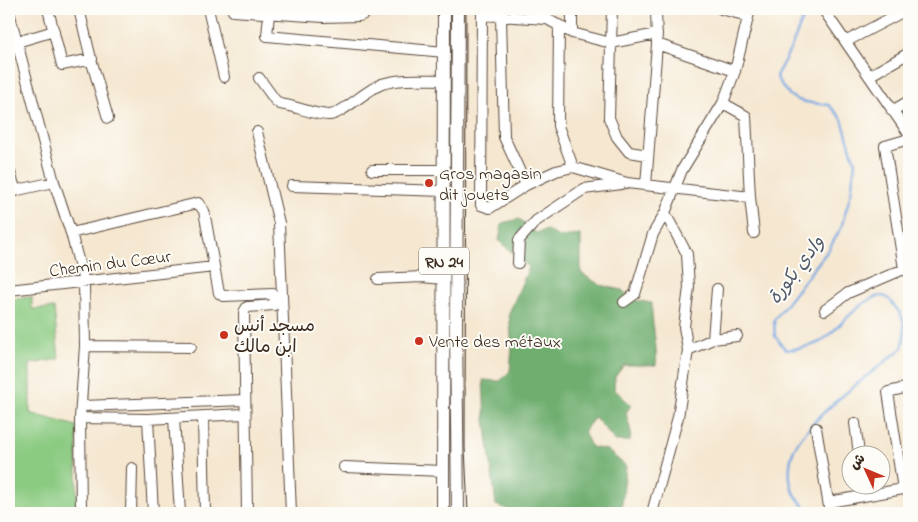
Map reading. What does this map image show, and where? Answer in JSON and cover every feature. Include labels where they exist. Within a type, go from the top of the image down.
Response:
[{"type":"main road","name":"RN 24","points":[[443,513],[444,9]]},
{"type":"main road","name":"RN 24","points":[[458,9],[456,328],[458,513]]},
{"type":"street","points":[[48,9],[62,66],[91,59]]},
{"type":"street","points":[[79,9],[108,118]]},
{"type":"street","points":[[208,9],[224,77]]},
{"type":"street","points":[[572,9],[572,33]]},
{"type":"street","points":[[612,9],[610,118],[617,137],[629,152],[648,155]]},
{"type":"street","points":[[646,185],[657,39],[656,9]]},
{"type":"street","points":[[624,302],[635,294],[653,234],[666,213],[682,170],[723,103],[734,71],[749,13],[721,9]]},
{"type":"street","points":[[847,41],[908,9]]},
{"type":"street","points":[[233,11],[269,14],[315,13],[359,16],[364,14]]},
{"type":"street","points":[[827,11],[909,134]]},
{"type":"street","points":[[9,12],[54,182],[71,233],[84,282],[85,346],[80,418],[81,513]]},
{"type":"street","points":[[734,71],[657,39],[611,43],[572,33],[547,19],[523,13],[498,14],[482,12],[481,205],[490,208],[526,185],[556,171],[574,167],[627,183],[750,197]]},
{"type":"street","points":[[269,14],[267,36],[444,52]]},
{"type":"street","points":[[498,14],[504,137],[526,185]]},
{"type":"street","points":[[559,25],[558,126],[574,167]]},
{"type":"street","points":[[17,42],[54,31]]},
{"type":"street","points":[[869,76],[909,53]]},
{"type":"street","points":[[259,78],[280,104],[329,115],[336,113],[360,96],[382,84],[407,80],[443,80]]},
{"type":"street","points":[[892,111],[909,101]]},
{"type":"street","points":[[723,103],[746,116],[750,197],[754,233]]},
{"type":"street","points":[[257,132],[279,223],[291,513]]},
{"type":"street","points":[[825,310],[848,293],[907,270],[885,146],[909,139]]},
{"type":"street","points":[[9,170],[12,192],[54,182]]},
{"type":"street","points":[[372,170],[444,170]]},
{"type":"street","points":[[518,263],[519,240],[536,221],[584,189],[627,183]]},
{"type":"street","points":[[292,186],[444,192]]},
{"type":"street","points":[[71,233],[198,203],[204,211],[219,293],[223,296],[273,294],[275,297],[274,305],[247,307],[244,312],[244,414],[247,513]]},
{"type":"street","points":[[652,513],[678,417],[688,350],[684,326],[689,287],[687,254],[666,213]]},
{"type":"street","name":"Chemin du Cœur","points":[[9,290],[214,267]]},
{"type":"street","points":[[378,279],[422,277],[444,279]]},
{"type":"street","points":[[713,339],[717,289]]},
{"type":"street","points":[[688,350],[713,339],[737,336]]},
{"type":"street","points":[[85,346],[191,347]]},
{"type":"street","points":[[828,502],[906,489],[888,392],[909,386]]},
{"type":"street","points":[[82,406],[245,400]]},
{"type":"street","points":[[80,418],[148,419],[244,414]]},
{"type":"street","points":[[203,417],[205,513]]},
{"type":"street","points":[[174,418],[180,513]]},
{"type":"street","points":[[148,419],[153,513]]},
{"type":"street","points":[[855,424],[858,444]]},
{"type":"street","points":[[816,428],[830,513]]},
{"type":"street","points":[[344,467],[443,471]]},
{"type":"street","points":[[131,513],[132,468]]},
{"type":"green space","points":[[519,219],[536,233],[547,230],[559,237],[581,235],[581,273],[600,285],[622,290],[633,300],[652,303],[656,365],[624,365],[615,377],[614,389],[631,405],[626,413],[631,432],[630,441],[615,441],[595,417],[584,431],[591,447],[607,450],[626,466],[621,513],[518,513],[496,505],[485,419],[483,380],[500,381],[510,371],[512,348],[509,313],[529,267],[499,241],[502,223]]},
{"type":"green space","points":[[32,297],[32,309],[54,308],[59,359],[30,364],[30,413],[77,426],[77,513],[9,513],[9,299]]},
{"type":"waterway","name":"وادي بكورة","points":[[807,9],[790,50],[776,76],[786,92],[797,100],[829,105],[842,119],[855,163],[851,193],[841,228],[829,249],[774,320],[775,336],[786,350],[816,344],[861,306],[878,296],[886,297],[899,312],[902,317],[904,332],[902,348],[831,406],[806,431],[797,444],[790,463],[791,485],[796,496],[810,513]]},
{"type":"tram line","points":[[466,9],[465,447],[468,513]]},
{"type":"place","name":"Gros magasin dit jouets","points":[[429,183]]},
{"type":"place","name":"مسجد أنس ابن مالك","points":[[224,335]]},
{"type":"place","name":"Vente des métaux","points":[[419,341]]}]
